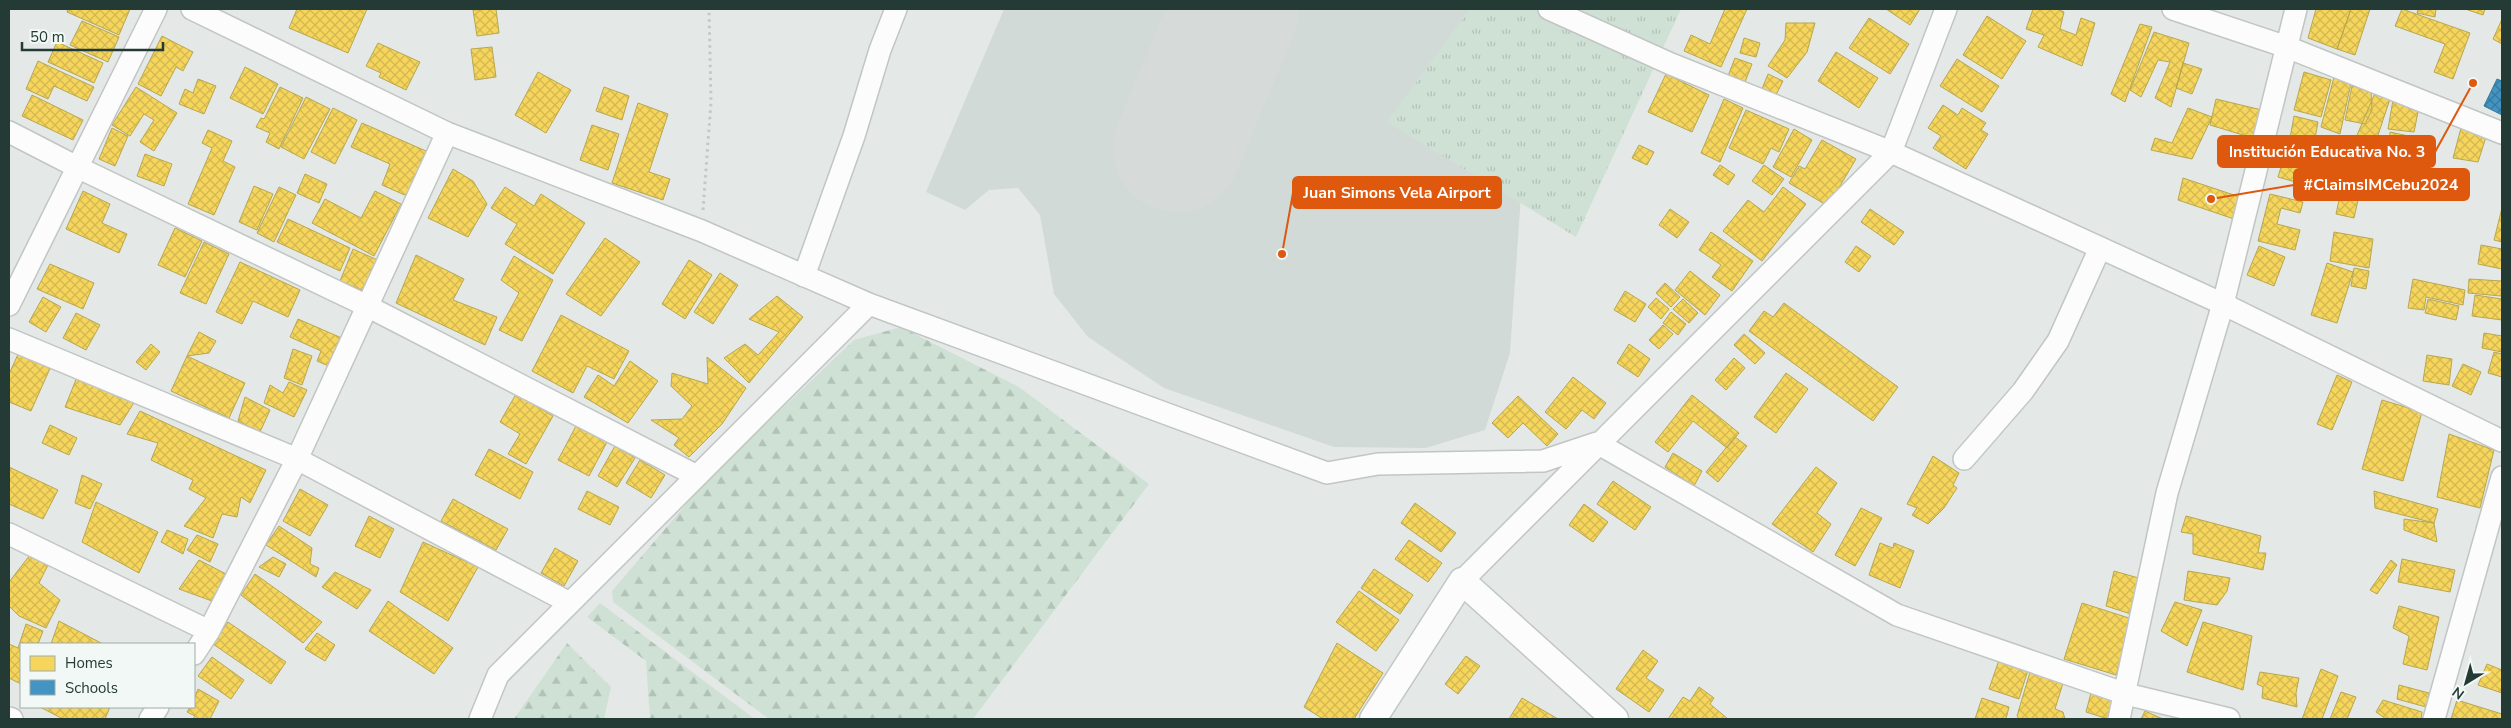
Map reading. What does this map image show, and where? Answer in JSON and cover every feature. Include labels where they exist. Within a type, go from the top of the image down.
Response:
[{"type":"street","points":[[9,305],[156,9]]},
{"type":"street","points":[[192,9],[448,133],[702,231],[869,304],[1328,472],[1378,464],[1543,461],[1598,443],[1897,615],[2126,694],[2229,719]]},
{"type":"street","points":[[804,276],[854,136],[880,50],[896,9]]},
{"type":"street","points":[[1549,9],[1671,64],[1891,152],[2223,304],[2502,441]]},
{"type":"street","points":[[1373,719],[1462,581],[1891,152],[1946,9]]},
{"type":"street","points":[[2173,9],[2287,48],[2502,134]]},
{"type":"street","points":[[2119,719],[2126,694],[2167,493],[2223,304],[2296,9]]},
{"type":"street","points":[[9,132],[78,168],[367,306],[697,476]]},
{"type":"street","points":[[195,652],[209,631],[297,459],[448,133]]},
{"type":"street","points":[[1964,459],[2023,391],[2058,341],[2100,248]]},
{"type":"street","points":[[480,719],[498,675],[869,304]]},
{"type":"street","points":[[9,339],[297,459],[570,603]]},
{"type":"street","points":[[2434,719],[2502,477]]},
{"type":"street","points":[[9,534],[209,631]]},
{"type":"street","points":[[1462,581],[1615,719]]},
{"type":"street","points":[[150,719],[157,708]]},
{"type":"path","points":[[702,231],[711,102],[709,9]]},
{"type":"shaded area","points":[[1004,9],[1586,9],[1523,167],[1510,353],[1485,430],[1426,448],[1334,447],[1164,388],[1088,337],[1054,294],[1040,215],[1018,188],[989,190],[965,210],[926,192]]},
{"type":"green space","points":[[1470,9],[1681,9],[1576,237],[1387,122]]},
{"type":"green space","points":[[901,327],[1019,387],[1149,484],[973,719],[769,719],[613,602],[612,591],[706,481],[854,340]]},
{"type":"green space","points":[[600,603],[755,719],[650,719],[646,661],[587,617]]},
{"type":"green space","points":[[567,643],[611,687],[604,719],[514,719]]},
{"type":"building: Homes","points":[[68,9],[130,9],[119,35],[67,12]]},
{"type":"building: Homes","points":[[297,9],[367,9],[348,53],[289,28]]},
{"type":"building: Homes","points":[[496,9],[499,33],[477,36],[473,10]]},
{"type":"building: Homes","points":[[1725,9],[1747,9],[1721,67],[1684,51],[1691,35],[1710,44]]},
{"type":"building: Homes","points":[[1886,9],[1920,9],[1910,25]]},
{"type":"building: Homes","points":[[2033,9],[2057,9],[2064,12],[2060,29],[2076,35],[2081,18],[2095,23],[2082,66],[2038,47],[2044,35],[2026,29]]},
{"type":"building: Homes","points":[[2316,9],[2351,9],[2337,49],[2308,38]]},
{"type":"building: Homes","points":[[2351,9],[2370,9],[2355,55],[2337,49]]},
{"type":"building: Homes","points":[[2402,9],[2470,33],[2453,79],[2434,72],[2445,44],[2395,26]]},
{"type":"building: Homes","points":[[2418,9],[2436,9],[2435,17],[2417,13]]},
{"type":"building: Homes","points":[[2465,9],[2485,9],[2483,15]]},
{"type":"building: Homes","points":[[1987,16],[2026,41],[2002,79],[1963,55]]},
{"type":"building: Homes","points":[[1869,18],[1909,44],[1890,74],[1849,48]]},
{"type":"building: Homes","points":[[2502,19],[2502,44],[2493,39]]},
{"type":"building: Homes","points":[[82,21],[119,37],[108,62],[70,45]]},
{"type":"building: Homes","points":[[1786,23],[1815,23],[1807,52],[1787,78],[1768,66],[1785,40]]},
{"type":"building: Homes","points":[[2140,24],[2152,27],[2125,102],[2111,94]]},
{"type":"building: Homes","points":[[2154,32],[2189,43],[2171,107],[2155,98],[2170,62],[2158,60],[2141,97],[2130,90]]},
{"type":"building: Homes","points":[[162,36],[193,52],[183,71],[176,67],[161,96],[138,84]]},
{"type":"building: Homes","points":[[1744,38],[1760,43],[1756,57],[1740,53]]},
{"type":"building: Homes","points":[[57,42],[103,63],[94,83],[48,62]]},
{"type":"building: Homes","points":[[378,43],[420,62],[406,90],[379,77],[381,73],[366,66]]},
{"type":"building: Homes","points":[[492,47],[496,77],[475,80],[471,49]]},
{"type":"building: Homes","points":[[1836,52],[1878,78],[1859,108],[1818,81]]},
{"type":"building: Homes","points":[[1735,58],[1752,64],[1745,82],[1728,76]]},
{"type":"building: Homes","points":[[1957,59],[1999,86],[1982,112],[1940,86]]},
{"type":"building: Homes","points":[[38,61],[94,87],[87,101],[54,86],[48,99],[26,89]]},
{"type":"building: Homes","points":[[2183,63],[2202,69],[2192,94],[2176,88]]},
{"type":"building: Homes","points":[[245,67],[278,84],[263,114],[230,98]]},
{"type":"building: Homes","points":[[538,72],[571,90],[546,133],[515,115]]},
{"type":"building: Homes","points":[[2304,72],[2331,80],[2321,117],[2294,110]]},
{"type":"building: Homes","points":[[1666,74],[1709,95],[1692,132],[1648,112]]},
{"type":"building: Homes","points":[[1768,74],[1783,81],[1776,95],[1762,89]]},
{"type":"building: Homes","points":[[2334,77],[2351,83],[2340,134],[2321,127]]},
{"type":"building: Homes","points":[[198,79],[216,86],[204,114],[179,104],[185,89],[193,93]]},
{"type":"building: Homes","points":[[2352,86],[2371,90],[2372,110],[2365,124],[2345,120]]},
{"type":"building: Homes","points":[[136,87],[177,113],[154,151],[140,142],[154,120],[144,114],[130,136],[112,125]]},
{"type":"building: Homes","points":[[280,87],[303,98],[279,149],[266,142],[270,133],[256,127],[261,118],[264,119]]},
{"type":"building: Homes","points":[[604,87],[629,96],[622,120],[596,111]]},
{"type":"building: Homes","points":[[2375,93],[2390,99],[2372,153],[2352,147]]},
{"type":"building: Homes","points":[[32,95],[83,120],[73,140],[22,116]]},
{"type":"building: Homes","points":[[306,97],[330,109],[304,159],[281,147]]},
{"type":"building: Homes","points":[[1724,99],[1743,108],[1720,162],[1701,153]]},
{"type":"building: Homes","points":[[2216,99],[2266,111],[2256,139],[2210,125]]},
{"type":"building: Homes","points":[[2393,100],[2419,107],[2414,132],[2388,129]]},
{"type":"building: Homes","points":[[638,103],[668,114],[649,172],[670,179],[663,200],[612,183]]},
{"type":"building: Homes","points":[[1943,105],[1958,115],[1962,108],[1986,123],[1981,130],[1988,134],[1966,169],[1933,148],[1941,136],[1928,128]]},
{"type":"building: Homes","points":[[333,108],[357,120],[335,164],[311,152]]},
{"type":"building: Homes","points":[[2188,108],[2212,117],[2192,159],[2151,150],[2155,138],[2172,143]]},
{"type":"building: Homes","points":[[1746,110],[1789,129],[1779,152],[1771,148],[1763,164],[1729,148]]},
{"type":"building: Homes","points":[[2294,116],[2318,122],[2314,144],[2290,138]]},
{"type":"building: Homes","points":[[362,123],[426,151],[407,196],[382,185],[390,164],[351,147]]},
{"type":"building: Homes","points":[[592,125],[619,134],[608,170],[580,160]]},
{"type":"building: Homes","points":[[112,128],[128,136],[115,166],[99,159]]},
{"type":"building: Homes","points":[[2461,128],[2486,137],[2478,162],[2453,158]]},
{"type":"building: Homes","points":[[1794,129],[1812,140],[1791,177],[1773,167]]},
{"type":"building: Homes","points":[[208,130],[232,141],[223,161],[235,167],[214,215],[188,204],[212,148],[202,143]]},
{"type":"building: Homes","points":[[2390,132],[2413,137],[2410,167],[2388,164]]},
{"type":"building: Homes","points":[[1822,140],[1856,159],[1828,206],[1789,183],[1799,166],[1805,169]]},
{"type":"building: Homes","points":[[1639,145],[1654,152],[1647,165],[1632,158]]},
{"type":"building: Homes","points":[[2336,147],[2368,155],[2354,218],[2336,214],[2346,167],[2333,164]]},
{"type":"building: Homes","points":[[145,154],[172,164],[164,186],[137,176]]},
{"type":"building: Homes","points":[[2285,154],[2340,169],[2334,193],[2278,177]]},
{"type":"building: Homes","points":[[1720,165],[1735,175],[1728,185],[1713,175]]},
{"type":"building: Homes","points":[[1764,165],[1784,179],[1772,195],[1752,181]]},
{"type":"building: Homes","points":[[453,169],[473,181],[487,204],[468,237],[428,218]]},
{"type":"building: Homes","points":[[305,174],[327,184],[319,203],[297,193]]},
{"type":"building: Homes","points":[[2183,178],[2243,198],[2237,220],[2178,200]]},
{"type":"building: Homes","points":[[254,186],[273,194],[257,230],[239,222]]},
{"type":"building: Homes","points":[[279,187],[296,195],[274,242],[257,233]]},
{"type":"building: Homes","points":[[505,187],[534,206],[541,194],[585,223],[553,274],[505,244],[517,224],[491,208]]},
{"type":"building: Homes","points":[[1783,187],[1806,204],[1762,261],[1723,231],[1748,200],[1764,212]]},
{"type":"building: Homes","points":[[83,191],[110,204],[102,223],[127,234],[119,253],[66,229]]},
{"type":"building: Homes","points":[[375,191],[401,204],[374,256],[312,223],[325,199],[361,218]]},
{"type":"building: Homes","points":[[2270,194],[2303,202],[2300,213],[2281,208],[2277,224],[2300,230],[2295,250],[2258,241]]},
{"type":"building: Homes","points":[[2502,208],[2502,242],[2494,240]]},
{"type":"building: Homes","points":[[1670,209],[1689,222],[1677,238],[1659,225]]},
{"type":"building: Homes","points":[[1870,209],[1904,232],[1894,245],[1861,222]]},
{"type":"building: Homes","points":[[288,219],[350,248],[340,271],[277,242]]},
{"type":"building: Homes","points":[[175,228],[202,241],[185,277],[158,265]]},
{"type":"building: Homes","points":[[1711,232],[1753,261],[1732,291],[1712,277],[1721,265],[1699,250]]},
{"type":"building: Homes","points":[[2334,232],[2373,239],[2369,268],[2330,261]]},
{"type":"building: Homes","points":[[605,238],[640,262],[601,316],[566,294]]},
{"type":"building: Homes","points":[[204,242],[229,254],[206,304],[180,293]]},
{"type":"building: Homes","points":[[2481,245],[2502,249],[2502,269],[2478,264]]},
{"type":"building: Homes","points":[[1856,246],[1871,256],[1859,272],[1845,262]]},
{"type":"building: Homes","points":[[2259,246],[2285,257],[2274,286],[2247,275]]},
{"type":"building: Homes","points":[[353,249],[382,262],[369,293],[340,281]]},
{"type":"building: Homes","points":[[416,255],[464,279],[453,300],[497,317],[485,345],[396,303]]},
{"type":"building: Homes","points":[[514,256],[553,280],[522,341],[499,330],[519,293],[501,280]]},
{"type":"building: Homes","points":[[689,260],[712,275],[685,319],[662,304]]},
{"type":"building: Homes","points":[[240,262],[300,290],[288,317],[253,301],[242,324],[216,312]]},
{"type":"building: Homes","points":[[2327,263],[2353,272],[2337,323],[2311,315]]},
{"type":"building: Homes","points":[[50,264],[94,283],[83,309],[37,289]]},
{"type":"building: Homes","points":[[2354,268],[2369,271],[2366,289],[2351,286]]},
{"type":"building: Homes","points":[[1690,271],[1720,295],[1705,315],[1675,290]]},
{"type":"building: Homes","points":[[720,273],[738,285],[713,324],[694,312]]},
{"type":"building: Homes","points":[[2413,279],[2465,290],[2463,305],[2426,297],[2424,310],[2408,308]]},
{"type":"building: Homes","points":[[2469,279],[2502,281],[2501,296],[2468,293]]},
{"type":"building: Homes","points":[[1665,283],[1680,297],[1671,307],[1656,293]]},
{"type":"building: Homes","points":[[1625,291],[1646,304],[1635,322],[1614,310]]},
{"type":"building: Homes","points":[[2475,295],[2502,299],[2502,320],[2472,316]]},
{"type":"building: Homes","points":[[777,296],[803,317],[749,383],[724,358],[745,344],[758,355],[779,332],[749,319]]},
{"type":"building: Homes","points":[[43,297],[61,307],[46,332],[29,322]]},
{"type":"building: Homes","points":[[1656,298],[1669,309],[1661,319],[1648,307]]},
{"type":"building: Homes","points":[[1683,299],[1698,313],[1689,323],[1673,309]]},
{"type":"building: Homes","points":[[2428,299],[2459,306],[2456,320],[2425,313]]},
{"type":"building: Homes","points":[[1784,303],[1898,387],[1873,421],[1749,331],[1764,311],[1773,317]]},
{"type":"building: Homes","points":[[1671,312],[1686,324],[1678,335],[1663,323]]},
{"type":"building: Homes","points":[[76,313],[100,325],[86,350],[63,338]]},
{"type":"building: Homes","points":[[561,315],[629,351],[614,379],[587,366],[573,393],[532,371]]},
{"type":"building: Homes","points":[[298,319],[344,339],[331,367],[317,361],[321,351],[290,337]]},
{"type":"building: Homes","points":[[1663,325],[1673,334],[1659,349],[1649,340]]},
{"type":"building: Homes","points":[[199,332],[216,341],[209,353],[187,356]]},
{"type":"building: Homes","points":[[2484,333],[2502,336],[2502,352],[2482,348]]},
{"type":"building: Homes","points":[[1744,334],[1765,353],[1755,364],[1734,345]]},
{"type":"building: Homes","points":[[151,344],[160,352],[146,370],[136,362]]},
{"type":"building: Homes","points":[[1629,344],[1650,359],[1638,377],[1617,363]]},
{"type":"building: Homes","points":[[293,349],[312,356],[302,385],[284,378]]},
{"type":"building: Homes","points":[[20,350],[52,364],[31,411],[9,402],[9,374]]},
{"type":"building: Homes","points":[[2494,352],[2502,354],[2502,377],[2488,373]]},
{"type":"building: Homes","points":[[2427,355],[2452,359],[2449,385],[2423,381]]},
{"type":"building: Homes","points":[[187,356],[245,383],[229,418],[171,391]]},
{"type":"building: Homes","points":[[707,357],[746,388],[722,424],[689,457],[674,445],[679,438],[651,420],[682,419],[692,406],[671,386],[672,373],[708,384]]},
{"type":"building: Homes","points":[[1734,358],[1745,368],[1726,390],[1715,380]]},
{"type":"building: Homes","points":[[630,361],[658,381],[628,423],[584,397],[598,375],[614,386]]},
{"type":"building: Homes","points":[[2463,364],[2481,372],[2471,395],[2452,386]]},
{"type":"building: Homes","points":[[1786,373],[1808,389],[1776,433],[1754,417]]},
{"type":"building: Homes","points":[[2337,375],[2352,382],[2332,430],[2317,424]]},
{"type":"building: Homes","points":[[77,377],[135,401],[120,425],[65,407]]},
{"type":"building: Homes","points":[[1573,377],[1606,403],[1594,419],[1582,410],[1566,429],[1545,412]]},
{"type":"building: Homes","points":[[289,382],[307,390],[294,417],[264,403],[270,385],[283,393]]},
{"type":"building: Homes","points":[[516,394],[553,416],[526,464],[508,454],[520,434],[500,422]]},
{"type":"building: Homes","points":[[1692,395],[1739,433],[1727,448],[1693,421],[1668,452],[1655,442]]},
{"type":"building: Homes","points":[[1518,396],[1558,434],[1547,446],[1523,423],[1508,438],[1492,423]]},
{"type":"building: Homes","points":[[245,397],[270,410],[260,432],[238,421]]},
{"type":"building: Homes","points":[[2382,400],[2422,412],[2403,481],[2362,469]]},
{"type":"building: Homes","points":[[140,411],[266,470],[250,503],[241,497],[237,517],[222,514],[213,538],[184,526],[206,498],[189,489],[193,480],[151,460],[158,443],[127,434]]},
{"type":"building: Homes","points":[[50,425],[77,438],[69,455],[42,443]]},
{"type":"building: Homes","points":[[576,426],[607,442],[589,476],[558,460]]},
{"type":"building: Homes","points":[[2449,434],[2494,450],[2480,508],[2437,497]]},
{"type":"building: Homes","points":[[1735,437],[1747,446],[1718,482],[1706,472]]},
{"type":"building: Homes","points":[[615,446],[635,458],[617,487],[598,476]]},
{"type":"building: Homes","points":[[489,449],[533,472],[520,499],[475,475]]},
{"type":"building: Homes","points":[[1673,453],[1702,471],[1694,486],[1665,467]]},
{"type":"building: Homes","points":[[1933,456],[1959,473],[1953,485],[1957,488],[1944,508],[1928,524],[1912,515],[1917,508],[1907,504]]},
{"type":"building: Homes","points":[[640,460],[665,475],[651,498],[626,483]]},
{"type":"building: Homes","points":[[9,467],[58,490],[43,519],[9,504]]},
{"type":"building: Homes","points":[[1816,467],[1837,483],[1817,513],[1831,524],[1813,552],[1772,524]]},
{"type":"building: Homes","points":[[82,475],[102,484],[90,509],[75,503]]},
{"type":"building: Homes","points":[[1613,481],[1651,507],[1635,530],[1597,504]]},
{"type":"building: Homes","points":[[300,489],[328,505],[310,536],[283,521]]},
{"type":"building: Homes","points":[[587,491],[619,507],[610,525],[578,509]]},
{"type":"building: Homes","points":[[2374,491],[2438,509],[2434,523],[2375,508]]},
{"type":"building: Homes","points":[[453,499],[508,529],[496,550],[441,521]]},
{"type":"building: Homes","points":[[96,502],[158,532],[139,573],[82,542]]},
{"type":"building: Homes","points":[[1415,503],[1456,533],[1441,552],[1401,523]]},
{"type":"building: Homes","points":[[1584,504],[1608,522],[1593,542],[1569,525]]},
{"type":"building: Homes","points":[[1861,508],[1882,518],[1855,566],[1835,555]]},
{"type":"building: Homes","points":[[369,516],[394,529],[380,558],[355,546]]},
{"type":"building: Homes","points":[[2186,516],[2261,536],[2258,553],[2266,553],[2263,570],[2193,554],[2193,534],[2181,532]]},
{"type":"building: Homes","points":[[2404,519],[2434,523],[2437,542],[2404,530]]},
{"type":"building: Homes","points":[[279,526],[312,548],[310,564],[319,568],[316,577],[266,545]]},
{"type":"building: Homes","points":[[167,530],[188,539],[183,554],[161,542]]},
{"type":"building: Homes","points":[[197,535],[218,544],[210,562],[187,550]]},
{"type":"building: Homes","points":[[1409,540],[1442,563],[1428,582],[1395,559]]},
{"type":"building: Homes","points":[[423,542],[478,567],[448,621],[400,592]]},
{"type":"building: Homes","points":[[1880,543],[1893,548],[1894,543],[1914,551],[1900,588],[1869,575]]},
{"type":"building: Homes","points":[[555,548],[578,561],[564,586],[541,573]]},
{"type":"building: Homes","points":[[30,555],[49,563],[39,583],[60,600],[46,628],[19,616],[9,606],[9,582]]},
{"type":"building: Homes","points":[[273,557],[286,564],[279,577],[259,567]]},
{"type":"building: Homes","points":[[2402,559],[2455,570],[2450,592],[2398,582]]},
{"type":"building: Homes","points":[[199,560],[226,574],[212,601],[179,589]]},
{"type":"building: Homes","points":[[2391,560],[2397,565],[2377,594],[2370,590]]},
{"type":"building: Homes","points":[[1374,569],[1413,595],[1400,614],[1361,588]]},
{"type":"building: Homes","points":[[2114,571],[2142,579],[2134,615],[2106,606]]},
{"type":"building: Homes","points":[[2188,571],[2230,578],[2227,591],[2217,605],[2184,600]]},
{"type":"building: Homes","points":[[335,572],[371,590],[357,609],[322,587]]},
{"type":"building: Homes","points":[[255,574],[322,622],[303,643],[241,595]]},
{"type":"building: Homes","points":[[1359,591],[1399,620],[1376,651],[1336,622]]},
{"type":"building: Homes","points":[[388,601],[453,648],[434,674],[369,631]]},
{"type":"building: Homes","points":[[2175,602],[2202,610],[2187,646],[2161,631]]},
{"type":"building: Homes","points":[[2082,603],[2132,619],[2116,675],[2064,659]]},
{"type":"building: Homes","points":[[2399,606],[2439,617],[2427,670],[2403,664],[2409,636],[2393,628]]},
{"type":"building: Homes","points":[[59,621],[101,643],[51,643]]},
{"type":"building: Homes","points":[[228,622],[286,662],[271,684],[213,644]]},
{"type":"building: Homes","points":[[2203,622],[2252,636],[2243,690],[2187,672]]},
{"type":"building: Homes","points":[[26,624],[43,631],[38,643],[20,643],[20,684],[9,678],[9,644],[18,648]]},
{"type":"building: Homes","points":[[317,633],[335,645],[325,661],[305,649]]},
{"type":"building: Homes","points":[[1337,643],[1383,673],[1354,719],[1323,719],[1304,707]]},
{"type":"building: Homes","points":[[1643,650],[1658,661],[1646,678],[1664,690],[1649,712],[1616,689]]},
{"type":"building: Homes","points":[[1466,656],[1480,666],[1458,694],[1445,684]]},
{"type":"building: Homes","points":[[212,657],[244,680],[231,699],[198,676]]},
{"type":"building: Homes","points":[[1999,660],[2028,670],[2019,699],[1989,689]]},
{"type":"building: Homes","points":[[2487,664],[2502,670],[2502,693],[2478,685]]},
{"type":"building: Homes","points":[[2321,669],[2338,676],[2322,719],[2302,719]]},
{"type":"building: Homes","points":[[2030,672],[2063,683],[2055,709],[2063,712],[2065,719],[2019,719],[2017,716]]},
{"type":"building: Homes","points":[[2260,672],[2299,678],[2296,693],[2297,707],[2262,698],[2263,687],[2257,684]]},
{"type":"building: Homes","points":[[2399,685],[2429,693],[2426,707],[2397,699]]},
{"type":"building: Homes","points":[[1699,687],[1714,698],[1710,704],[1728,719],[1668,719],[1683,697],[1690,701]]},
{"type":"building: Homes","points":[[198,689],[219,701],[210,719],[193,719],[195,716],[187,712],[189,708],[195,708],[195,696]]},
{"type":"building: Homes","points":[[2092,689],[2114,696],[2108,719],[2086,712]]},
{"type":"building: Homes","points":[[2341,692],[2356,697],[2347,719],[2330,719]]},
{"type":"building: Homes","points":[[1522,698],[1558,719],[1509,719]]},
{"type":"building: Homes","points":[[1982,698],[2009,707],[2006,719],[1975,719]]},
{"type":"building: Homes","points":[[2383,700],[2422,712],[2421,719],[2386,719],[2376,712]]},
{"type":"building: Homes","points":[[2457,700],[2502,714],[2502,719],[2451,719]]},
{"type":"building: Homes","points":[[42,708],[110,708],[105,719],[63,719]]},
{"type":"building: Homes","points":[[2145,711],[2163,719],[2141,719]]},
{"type":"building: Schools","points":[[2497,79],[2502,81],[2502,115],[2484,106]]},
{"type":"runway","points":[[1177,148],[1235,9]]},
{"type":"place","name":"Institución Educativa No. 3","points":[[2473,83]]},
{"type":"place","name":"#ClaimsIMCebu2024","points":[[2211,199]]},
{"type":"place","name":"Juan Simons Vela Airport","points":[[1282,254]]}]
